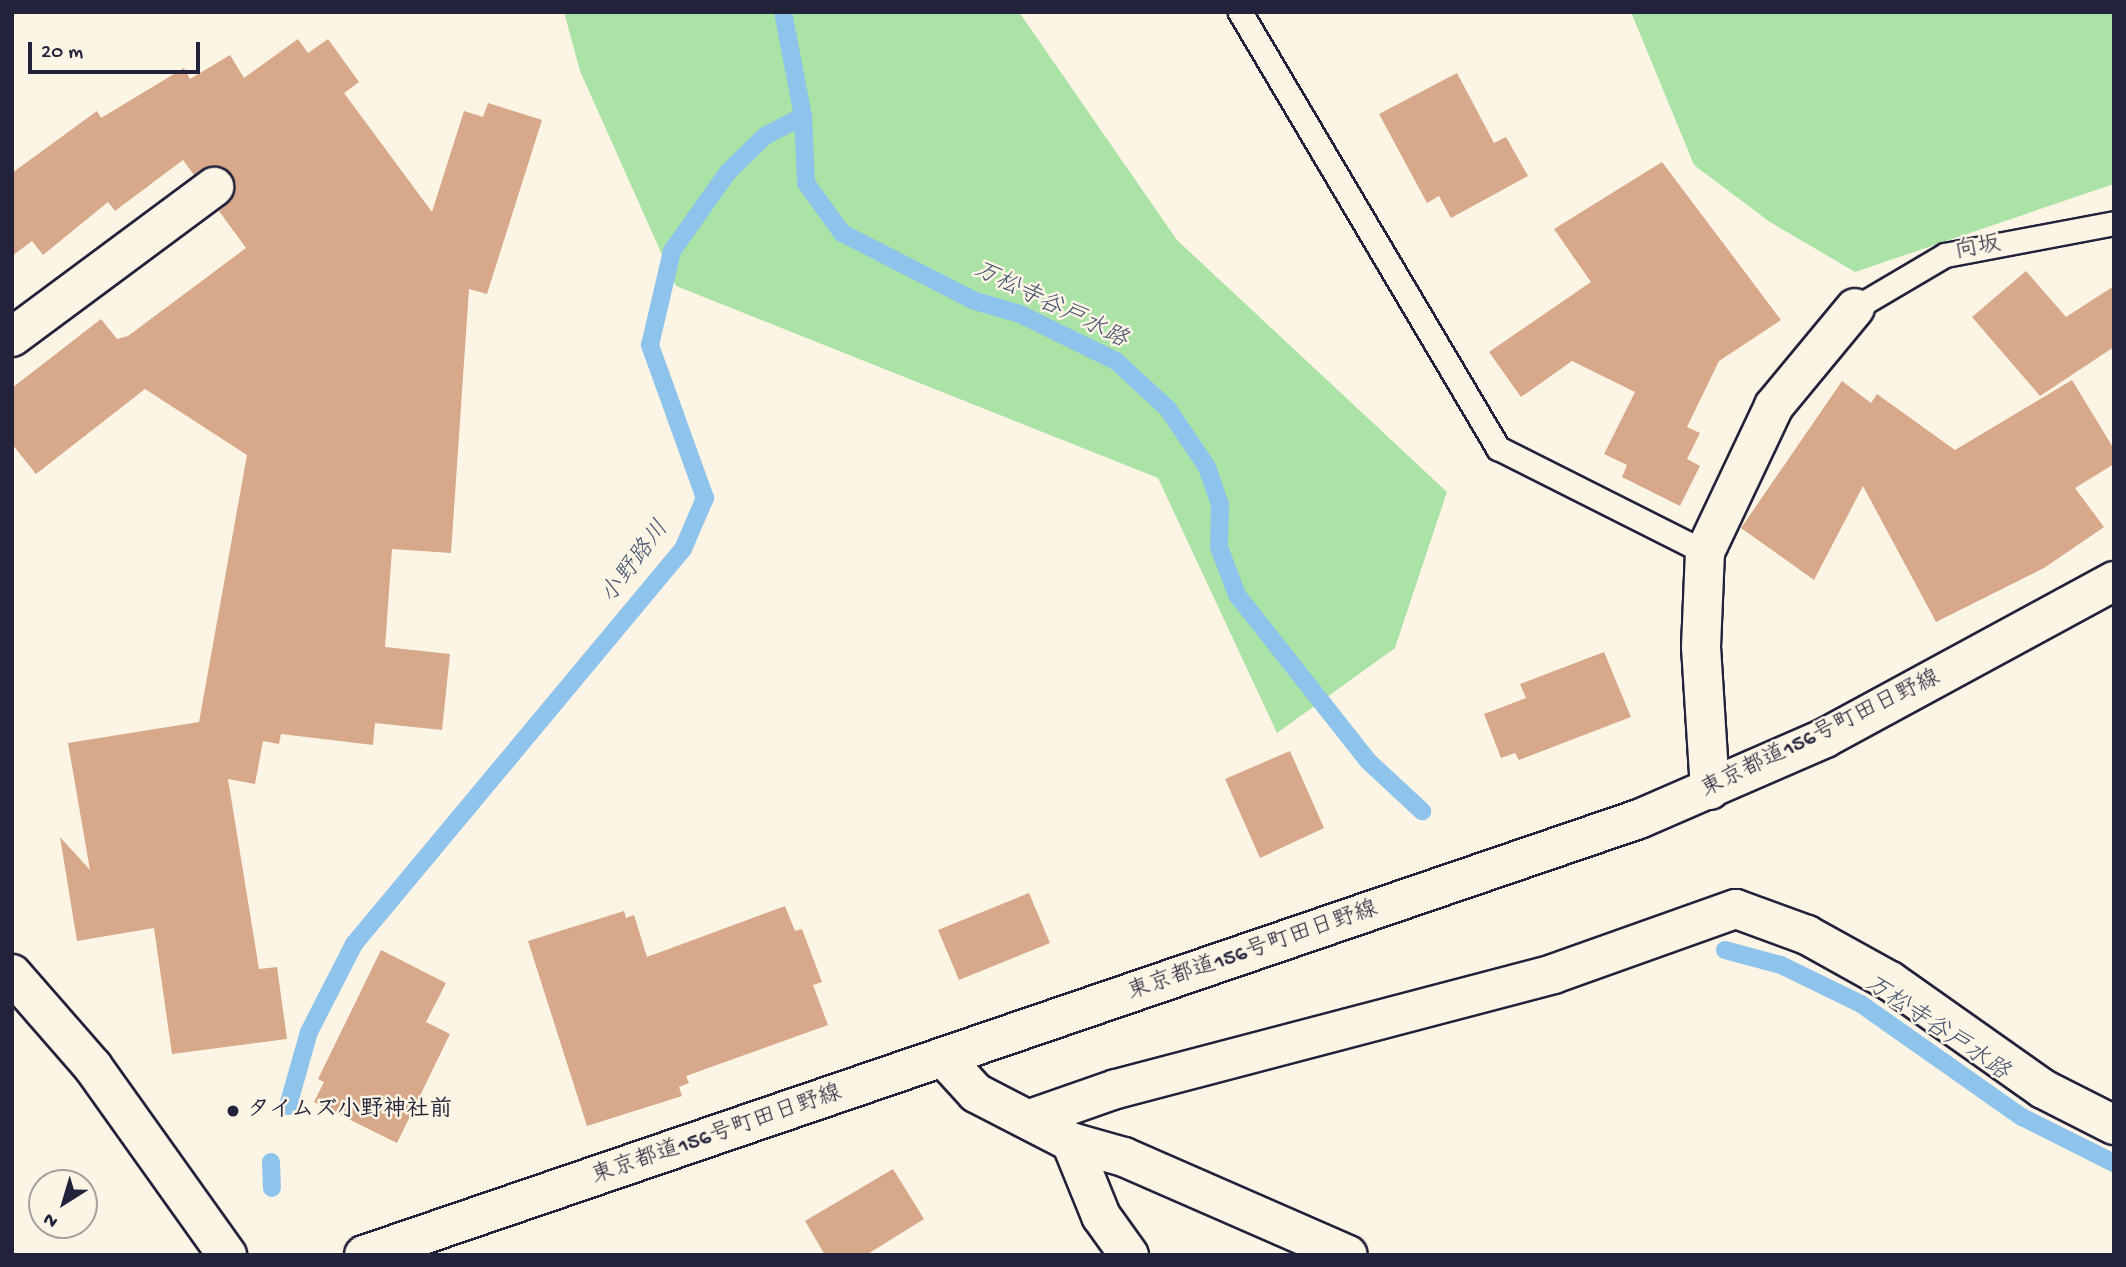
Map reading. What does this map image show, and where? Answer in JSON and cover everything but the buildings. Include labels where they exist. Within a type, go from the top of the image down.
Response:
[{"type":"street","points":[[12,337],[214,187]]},
{"type":"street","points":[[1710,790],[1701,647],[1704,552],[1774,406],[1855,308]]},
{"type":"street","name":"東京都道156号町田日野線","points":[[364,1255],[945,1059],[1710,790],[1837,732],[2114,581]]},
{"type":"street","points":[[1033,1118],[1129,1085],[1553,974],[1736,909],[1807,935],[1890,981],[2043,1089],[2114,1125]]},
{"type":"street","points":[[12,974],[93,1067],[227,1255]]},
{"type":"street","points":[[945,1059],[976,1093],[1033,1118],[1071,1142],[1124,1157],[1348,1255]]},
{"type":"street","points":[[1071,1142],[1095,1204],[1129,1255]]},
{"type":"lane","points":[[1240,12],[1498,448],[1704,552]]},
{"type":"lane","name":"向坂","points":[[1855,308],[1945,255],[2114,223]]},
{"type":"green space","points":[[564,12],[1019,12],[1177,240],[1447,492],[1395,648],[1277,733],[1158,478],[676,286],[580,71]]},
{"type":"green space","points":[[1631,12],[2114,12],[2114,184],[1855,272],[1770,222],[1694,165]]},
{"type":"waterway","name":"小野路川","points":[[288,1106],[309,1032],[354,944],[683,549],[705,498],[650,345],[672,251],[728,172],[765,136],[803,116],[783,12]]},
{"type":"waterway","name":"万松寺谷戸水路","points":[[803,116],[806,183],[842,233],[975,301],[1020,314],[1116,361],[1168,409],[1207,467],[1220,504],[1219,547],[1237,595],[1368,761],[1422,811]]},
{"type":"waterway","name":"万松寺谷戸水路","points":[[1725,950],[1781,965],[1861,1004],[2022,1117],[2114,1163]]},
{"type":"waterway","name":"小野路川","points":[[271,1162],[272,1188]]},
{"type":"place","name":"タイムズ小野神社前","points":[[233,1111]]}]
